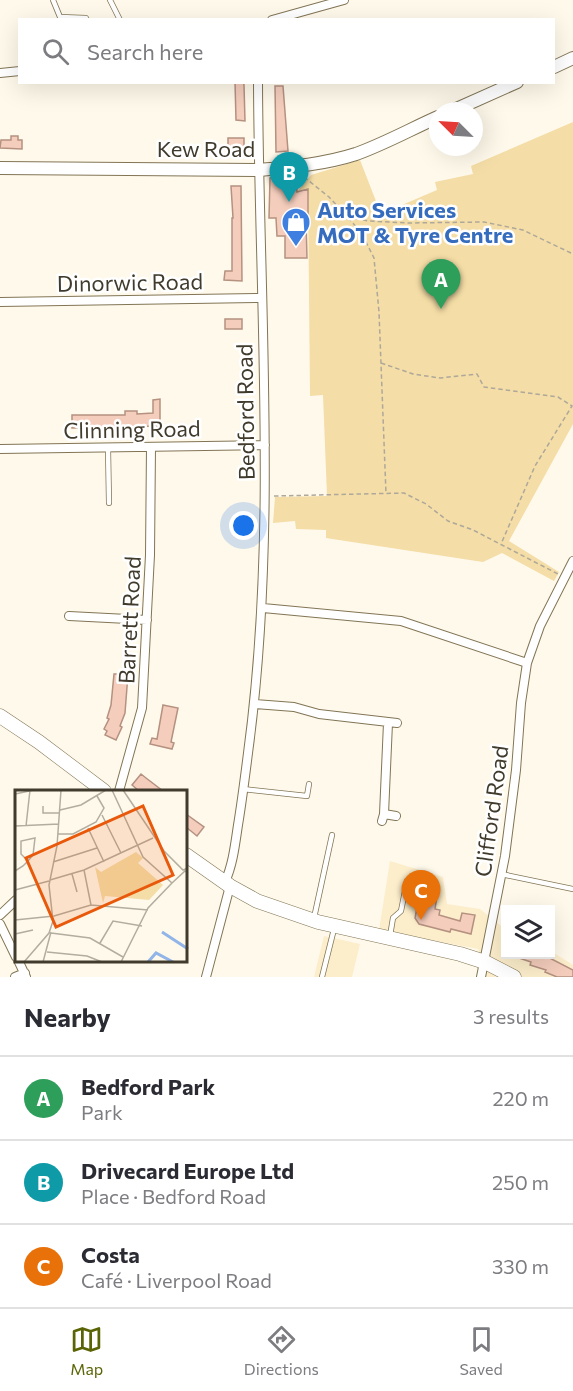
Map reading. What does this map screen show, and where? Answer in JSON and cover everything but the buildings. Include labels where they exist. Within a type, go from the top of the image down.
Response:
[{"type":"main road","points":[[555,67],[573,58]]},
{"type":"main road","points":[[472,102],[513,84]]},
{"type":"main road","name":"Kew Road","points":[[0,168],[259,170],[292,167],[325,162],[357,153],[429,121]]},
{"type":"main road","points":[[0,716],[103,790]]},
{"type":"main road","points":[[188,856],[257,901],[314,921],[460,954],[486,962],[514,977]]},
{"type":"street","points":[[277,18],[311,4],[344,0]]},
{"type":"street","points":[[0,73],[18,71]]},
{"type":"street","name":"Bedford Road","points":[[206,977],[231,869],[255,705],[262,608],[265,445],[258,84]]},
{"type":"street","name":"Dinorwic Road","points":[[0,302],[261,298]]},
{"type":"street","name":"Clinning Road","points":[[0,449],[265,445]]},
{"type":"street","name":"Barrett Road","points":[[119,790],[142,708],[150,555],[151,447]]},
{"type":"street","name":"Clifford Road","points":[[482,977],[501,874],[516,770],[521,703],[527,663],[540,626],[573,561]]},
{"type":"street","points":[[262,608],[401,621],[527,663]]},
{"type":"street","points":[[69,616],[147,620]]},
{"type":"street","points":[[255,705],[294,707],[320,714],[398,723]]},
{"type":"street","points":[[388,723],[383,818],[396,816]]},
{"type":"street","points":[[0,915],[15,901]]},
{"type":"street","points":[[0,924],[15,955]]},
{"type":"street","points":[[15,977],[26,975]]},
{"type":"lane","points":[[53,0],[60,17],[86,18]]},
{"type":"lane","points":[[110,0],[119,18]]},
{"type":"lane","points":[[108,448],[110,503]]},
{"type":"lane","points":[[243,789],[307,796],[309,783]]},
{"type":"lane","points":[[314,921],[332,835]]},
{"type":"lane","points":[[501,874],[573,889]]},
{"type":"lane","points":[[390,939],[393,918],[401,911],[407,881]]},
{"type":"lane","points":[[322,977],[335,926]]},
{"type":"path","points":[[292,167],[329,196],[361,232],[374,258],[379,312],[386,494]]},
{"type":"path","points":[[347,217],[369,221],[408,223],[484,222],[523,230],[573,254]]},
{"type":"path","points":[[381,363],[413,374],[440,378],[477,374],[484,387],[558,397],[572,405],[535,466],[501,544]]},
{"type":"path","points":[[265,496],[404,494],[426,504],[448,521],[473,530],[564,577]]},
{"type":"shaded area","points":[[573,122],[573,424],[509,541],[559,572],[554,581],[502,553],[483,562],[326,538],[326,530],[296,529],[295,521],[273,523],[275,497],[327,496],[323,395],[310,396],[308,189],[297,192],[311,175],[360,160],[381,214],[437,190],[435,182],[473,174],[471,166]]},
{"type":"shaded area","points":[[390,861],[443,877],[447,904],[480,909],[501,926],[501,959],[555,959],[555,954],[573,965],[573,977],[482,977],[478,949],[379,930]]},
{"type":"shaded area","points":[[324,936],[360,944],[352,977],[314,977]]},
{"type":"place","name":"Drivecard Europe Ltd","points":[[289,202]]},
{"type":"place","name":"Auto Services MOT & Tyre Centre","points":[[296,248]]},
{"type":"place","name":"Bedford Park","points":[[441,309]]},
{"type":"place","name":"Costa","points":[[421,920]]}]
